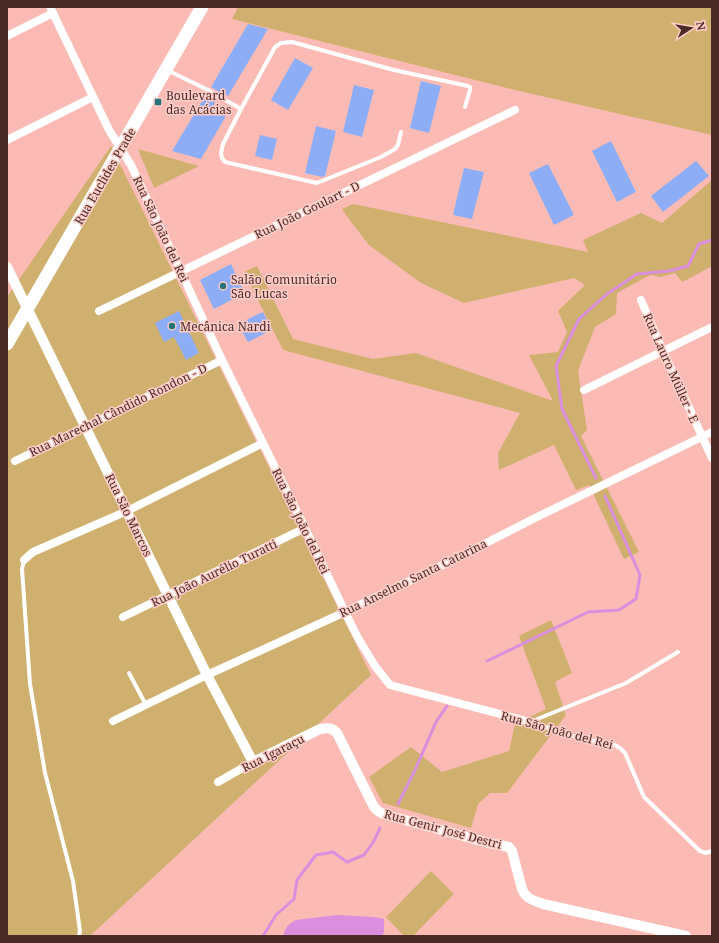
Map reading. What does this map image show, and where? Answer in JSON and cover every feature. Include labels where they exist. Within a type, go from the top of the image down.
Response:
[{"type":"main road","name":"Rua Euclides Prade","points":[[7,344],[202,7]]},
{"type":"street","points":[[7,36],[52,10]]},
{"type":"street","name":"Rua São João del Rei","points":[[52,10],[109,130],[131,165],[222,360],[345,612],[358,638],[375,666],[390,685],[530,722]]},
{"type":"street","points":[[7,140],[93,97]]},
{"type":"street","name":"Rua João Goulart - D","points":[[99,311],[515,110]]},
{"type":"street","name":"Rua São Marcos","points":[[7,267],[207,675],[253,762]]},
{"type":"street","name":"Rua Lauro Müller - E","points":[[641,300],[712,458]]},
{"type":"street","points":[[584,390],[712,327]]},
{"type":"street","name":"Rua Marechal Cândido Rondon - D","points":[[15,461],[222,360]]},
{"type":"street","name":"Rua Anselmo Santa Catarina","points":[[113,721],[207,675],[345,612],[453,560],[537,517],[712,432]]},
{"type":"street","points":[[24,560],[33,552],[126,511],[263,443]]},
{"type":"street","name":"Rua João Aurélio Turatti","points":[[123,617],[305,528]]},
{"type":"street","name":"Rua Igaraçu","points":[[218,782],[253,762],[320,729],[329,728]]},
{"type":"street","name":"Rua Genir José Destri","points":[[329,728],[334,729],[337,733],[374,807],[383,814],[481,841],[509,847],[512,851],[525,896],[543,904],[686,936]]},
{"type":"lane","points":[[401,132],[396,149],[381,157],[316,183],[225,162],[221,153],[223,144],[241,109],[275,48],[281,43],[292,42],[394,70],[468,86],[470,90],[465,107]]},
{"type":"lane","points":[[166,70],[208,90],[241,109]]},
{"type":"lane","points":[[24,560],[22,569],[30,684],[45,773],[73,881],[80,931],[79,936]]},
{"type":"lane","points":[[530,722],[626,683],[678,652]]},
{"type":"lane","points":[[129,673],[146,705]]},
{"type":"lane","name":"Rua São João del Rei","points":[[530,722],[579,738],[615,745],[621,749],[625,753],[644,797],[700,851],[706,853],[712,851]]},
{"type":"shaded area","points":[[238,7],[712,7],[712,135],[515,90],[232,19]]},
{"type":"shaded area","points":[[111,146],[371,675],[90,936],[7,936],[7,297]]},
{"type":"shaded area","points":[[138,149],[199,166],[154,188]]},
{"type":"shaded area","points":[[712,180],[712,266],[682,282],[675,273],[661,277],[650,275],[617,293],[616,314],[595,327],[578,371],[587,430],[581,436],[639,552],[624,559],[589,485],[576,490],[554,445],[499,470],[498,453],[520,413],[283,350],[244,272],[257,266],[293,339],[373,359],[416,353],[553,401],[529,355],[558,352],[567,332],[558,311],[585,285],[574,278],[464,303],[421,283],[369,245],[342,209],[353,204],[588,252],[583,240],[641,213],[662,223]]},
{"type":"shaded area","points":[[551,620],[572,673],[555,682],[566,715],[507,793],[490,793],[478,804],[471,828],[383,803],[369,777],[411,747],[442,772],[509,751],[515,724],[546,709],[519,636]]},
{"type":"shaded area","points":[[431,871],[454,894],[413,936],[404,936],[386,917]]},
{"type":"shaded area","points":[[337,915],[384,919],[384,932],[382,936],[283,936],[287,926],[296,920]]},
{"type":"building","points":[[248,24],[268,29],[228,96],[211,87]]},
{"type":"building","points":[[295,58],[313,68],[288,110],[271,100]]},
{"type":"building","points":[[421,81],[441,86],[429,133],[410,128]]},
{"type":"building","points":[[354,85],[374,90],[362,137],[343,132]]},
{"type":"building","points":[[207,93],[217,99],[212,108],[226,116],[201,159],[172,151]]},
{"type":"building","points":[[316,126],[336,131],[325,176],[322,177],[305,173]]},
{"type":"building","points":[[260,135],[277,139],[272,160],[255,156]]},
{"type":"building","points":[[611,141],[636,192],[617,202],[592,151]]},
{"type":"building","points":[[696,161],[709,176],[663,212],[651,196]]},
{"type":"building","points":[[548,164],[574,215],[554,225],[529,173]]},
{"type":"building","points":[[464,168],[484,172],[472,219],[453,215]]},
{"type":"building","name":"Salão Comunitário São Lucas","points":[[231,264],[245,293],[214,309],[200,280]]},
{"type":"building","points":[[179,311],[199,353],[186,360],[174,337],[164,342],[155,323]]},
{"type":"building","points":[[263,312],[272,330],[248,342],[238,324]]},
{"type":"waterway","points":[[596,478],[562,409],[556,366],[579,319],[607,294],[637,274],[669,271],[688,266],[699,244],[712,240]]},
{"type":"waterway","points":[[487,661],[588,612],[619,610],[636,599],[640,575],[605,496]]},
{"type":"waterway","points":[[398,804],[436,722],[447,706]]},
{"type":"waterway","points":[[263,936],[276,915],[294,899],[297,880],[316,855],[333,852],[347,862],[364,855],[374,841],[380,828]]},
{"type":"place","name":"Boulevard das Acácias","points":[[158,102]]},
{"type":"place","name":"Salão Comunitário São Lucas","points":[[223,286]]},
{"type":"place","name":"Mecânica Nardi","points":[[172,326]]}]
